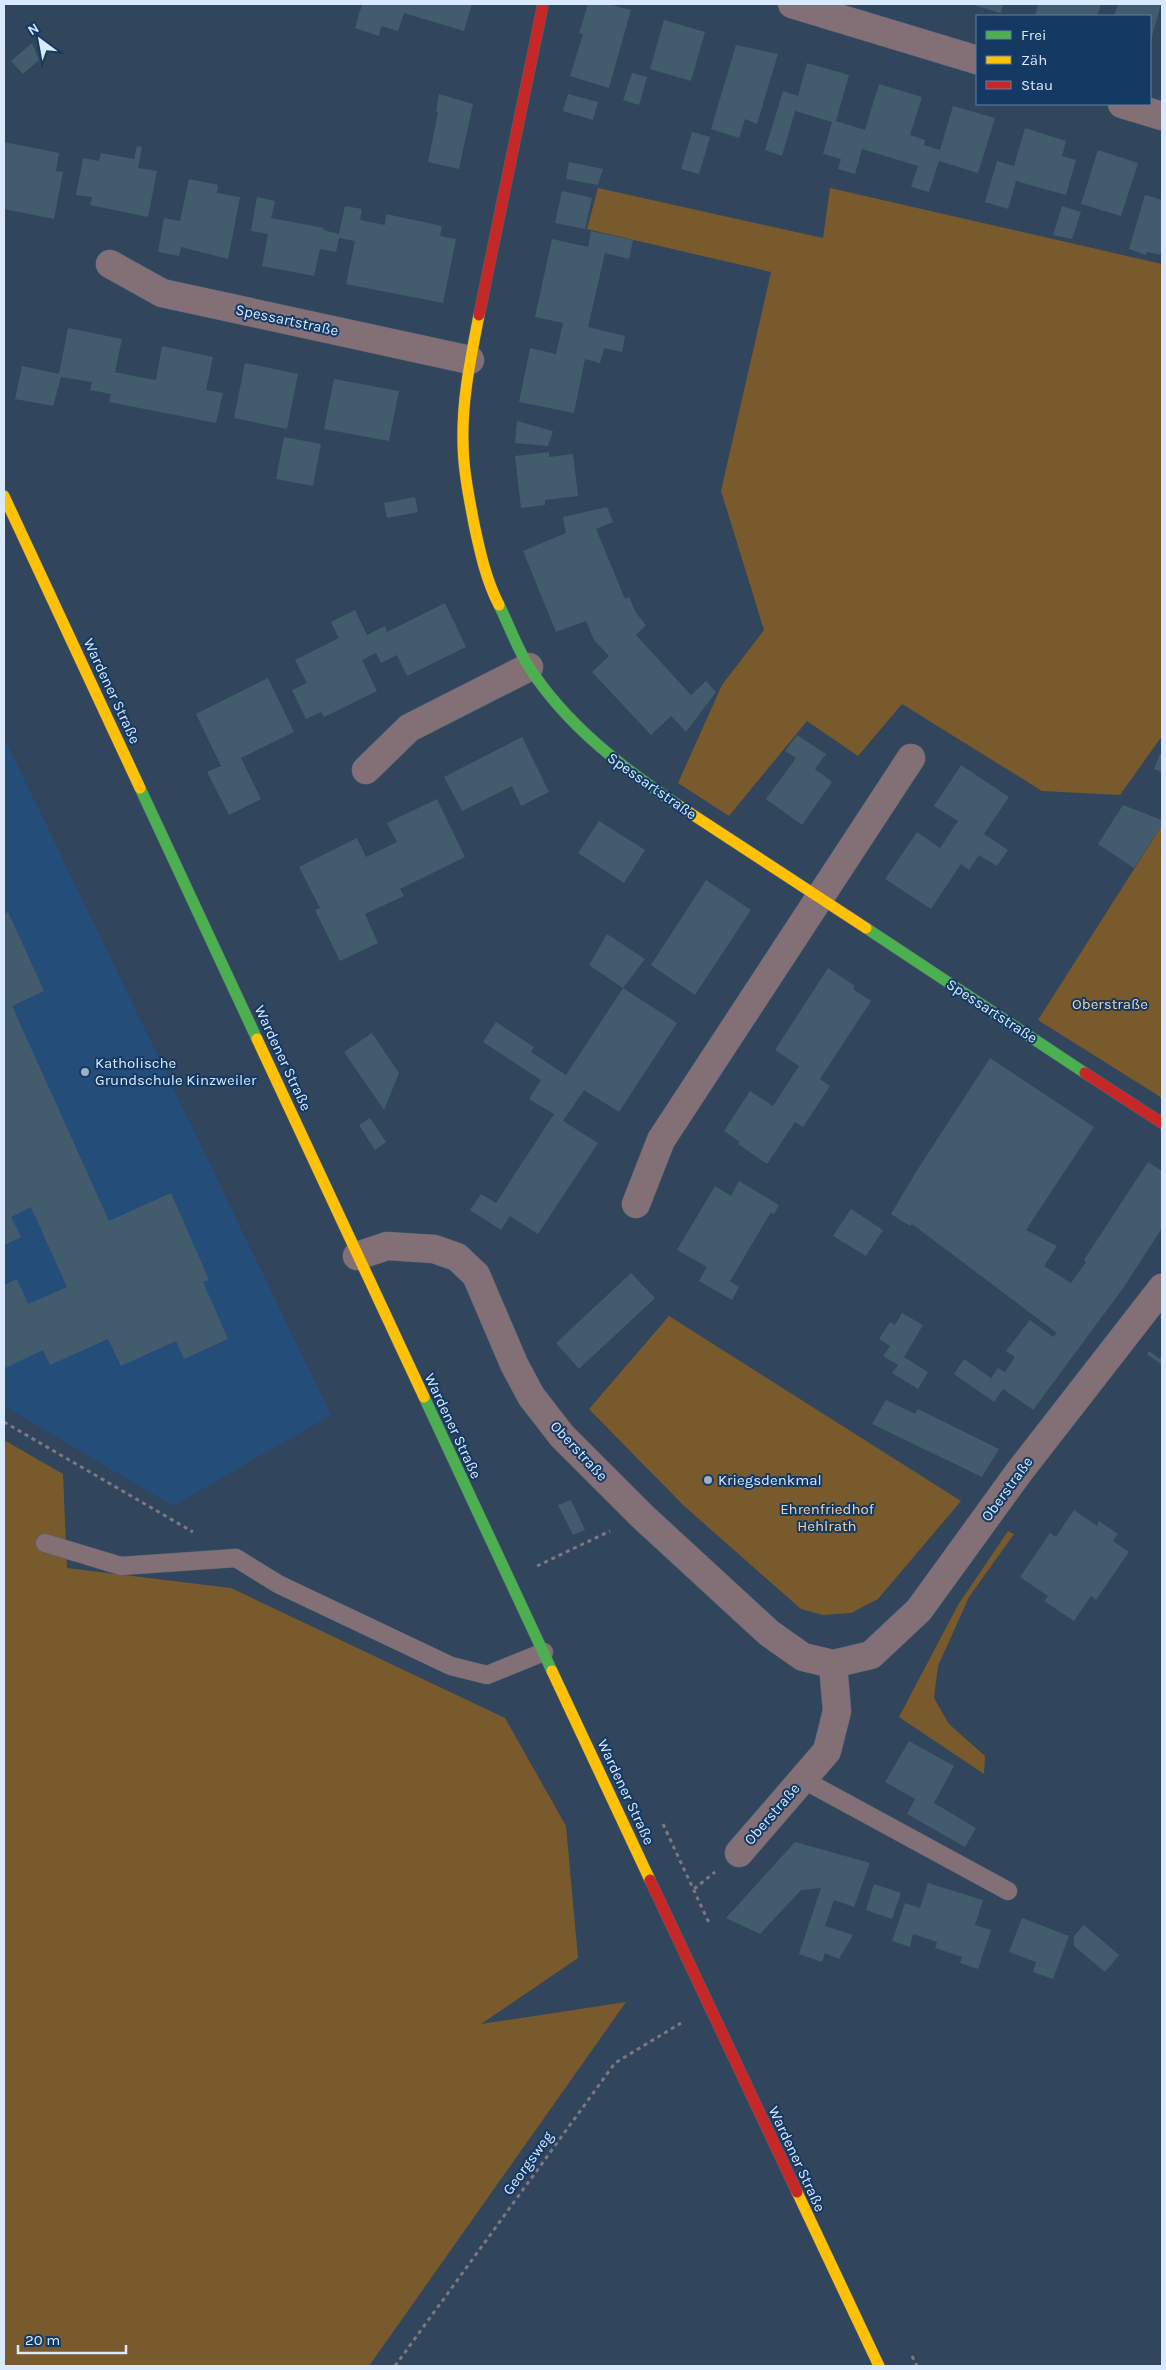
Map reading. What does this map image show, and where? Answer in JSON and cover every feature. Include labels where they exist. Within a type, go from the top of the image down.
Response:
[{"type":"street","name":"Spessartstraße","points":[[543,4],[470,360],[465,397],[463,441],[467,486],[478,544],[490,588],[529,667],[564,711],[603,752],[646,784],[1162,1123]]},
{"type":"street","points":[[792,4],[976,60]]},
{"type":"street","points":[[1125,105],[1162,116]]},
{"type":"street","name":"Spessartstraße","points":[[110,264],[162,292],[470,360]]},
{"type":"street","name":"Wardener Straße","points":[[4,496],[357,1256],[879,2366]]},
{"type":"street","points":[[366,770],[409,728],[529,667]]},
{"type":"street","points":[[636,1204],[661,1140],[912,758]]},
{"type":"street","name":"Oberstraße","points":[[357,1256],[387,1246],[434,1249],[457,1257],[476,1275],[498,1332],[531,1396],[562,1436],[642,1516],[769,1633],[803,1657],[833,1664],[871,1655],[919,1610],[1019,1472],[1162,1288]]},
{"type":"street","name":"Oberstraße","points":[[739,1853],[827,1751],[837,1711],[833,1664]]},
{"type":"lane","points":[[45,1543],[121,1566],[236,1558],[278,1584],[451,1666],[487,1675],[544,1652]]},
{"type":"lane","points":[[802,1779],[1008,1891]]},
{"type":"path","points":[[4,1422],[193,1532]]},
{"type":"path","points":[[539,1566],[642,1516]]},
{"type":"path","name":"Georgsweg","points":[[395,2366],[615,2063],[709,2007]]},
{"type":"shaded area","name":"Katholische Grundschule Kinzweiler","points":[[4,737],[331,1415],[173,1506],[4,1406]]},
{"type":"green space","points":[[598,188],[823,238],[830,188],[1162,264],[1162,736],[1120,795],[1042,791],[902,704],[858,756],[807,721],[729,816],[678,783],[722,685],[764,630],[721,491],[771,272],[587,229]]},
{"type":"green space","name":"Oberstraße","points":[[1162,825],[1162,1098],[1038,1020]]},
{"type":"green space","name":"Ehrenfriedhof Hehlrath","points":[[669,1316],[961,1501],[878,1599],[851,1613],[823,1615],[801,1609],[683,1505],[589,1409]]},
{"type":"green space","points":[[4,1440],[63,1474],[67,1568],[231,1588],[505,1718],[566,1826],[578,1958],[481,2024],[626,2002],[369,2366],[4,2366]]},
{"type":"green space","points":[[1008,1531],[1014,1534],[969,1597],[938,1666],[934,1698],[949,1724],[985,1756],[984,1774],[899,1717],[958,1605]]},
{"type":"building","points":[[362,4],[472,4],[464,31],[404,13],[398,31],[381,26],[379,36],[355,28]]},
{"type":"building","points":[[588,4],[608,4],[631,10],[609,88],[570,76],[583,34],[579,33]]},
{"type":"building","points":[[970,4],[1003,4],[1001,13]]},
{"type":"building","points":[[1038,4],[1101,4],[1097,15],[1035,15]]},
{"type":"building","points":[[1118,4],[1161,4],[1151,40],[1151,15],[1114,15]]},
{"type":"building","points":[[664,20],[705,32],[691,81],[650,69]]},
{"type":"building","points":[[32,43],[39,60],[23,74],[11,61]]},
{"type":"building","points":[[736,45],[778,54],[757,124],[745,119],[739,138],[711,129]]},
{"type":"building","points":[[807,63],[849,75],[836,121],[865,130],[879,84],[922,97],[910,135],[925,140],[924,145],[940,150],[953,106],[995,118],[978,173],[939,161],[929,192],[911,187],[918,166],[862,149],[855,174],[838,169],[841,159],[823,154],[832,122],[795,111],[782,156],[765,150],[783,91],[798,96]]},
{"type":"building","points":[[632,73],[647,77],[639,105],[623,100]]},
{"type":"building","points":[[439,94],[473,104],[459,169],[428,162],[438,112],[436,111]]},
{"type":"building","points":[[568,94],[598,102],[593,120],[563,111]]},
{"type":"building","points":[[1025,128],[1066,141],[1062,156],[1076,160],[1066,195],[1016,181],[1008,209],[985,202],[997,161],[1014,166]]},
{"type":"building","points":[[692,132],[710,137],[699,174],[681,169]]},
{"type":"building","points":[[4,142],[59,153],[56,171],[63,172],[54,219],[4,209]]},
{"type":"building","points":[[137,146],[142,147],[138,168],[157,171],[148,217],[90,205],[92,197],[76,195],[83,158],[99,161],[101,153],[134,159]]},
{"type":"building","points":[[1098,150],[1138,163],[1121,216],[1081,204]]},
{"type":"building","points":[[569,162],[603,169],[598,185],[566,179]]},
{"type":"building","points":[[189,179],[218,185],[217,193],[240,197],[228,259],[181,247],[179,256],[158,252],[164,218],[180,221]]},
{"type":"building","points":[[562,191],[592,198],[585,229],[555,223]]},
{"type":"building","points":[[1145,195],[1162,200],[1162,255],[1147,252],[1146,255],[1129,249]]},
{"type":"building","points":[[257,197],[275,201],[271,218],[324,228],[323,230],[339,234],[345,206],[362,209],[360,220],[385,225],[386,214],[442,226],[440,236],[456,239],[443,303],[346,284],[355,241],[339,238],[336,252],[320,249],[314,276],[262,266],[268,234],[251,231]]},
{"type":"building","points":[[1062,206],[1081,212],[1072,239],[1053,235]]},
{"type":"building","points":[[591,231],[633,240],[629,259],[605,253],[588,327],[625,336],[622,352],[604,348],[600,363],[585,359],[574,413],[519,402],[530,348],[556,354],[563,323],[535,317],[552,239],[588,247]]},
{"type":"building","points":[[68,328],[122,339],[115,372],[138,377],[156,380],[162,346],[213,357],[206,390],[223,393],[216,423],[109,402],[111,394],[90,390],[92,382],[61,377],[53,406],[15,399],[22,366],[59,374]]},
{"type":"building","points":[[245,363],[298,374],[287,429],[234,418]]},
{"type":"building","points":[[334,379],[399,391],[389,441],[324,429]]},
{"type":"building","points":[[517,421],[553,431],[548,446],[515,443]]},
{"type":"building","points":[[284,437],[321,444],[313,486],[276,479]]},
{"type":"building","points":[[549,452],[549,457],[573,454],[578,496],[545,500],[545,505],[521,508],[515,456]]},
{"type":"building","points":[[415,497],[418,512],[387,518],[384,503]]},
{"type":"building","points":[[607,507],[613,522],[596,529],[625,599],[629,597],[636,613],[646,625],[636,635],[691,695],[706,681],[716,692],[686,732],[671,716],[651,735],[592,672],[609,656],[594,640],[586,621],[556,632],[523,551],[566,533],[563,517]]},
{"type":"building","points":[[445,603],[466,647],[407,676],[397,655],[381,663],[376,653],[362,660],[377,691],[324,717],[321,712],[306,719],[292,690],[307,683],[295,660],[339,638],[331,622],[355,610],[367,635],[385,626],[387,632]]},
{"type":"building","points":[[268,678],[294,732],[241,758],[261,799],[229,815],[207,772],[221,766],[196,714]]},
{"type":"building","points":[[797,735],[826,754],[815,769],[832,782],[802,825],[766,799],[796,758],[785,751]]},
{"type":"building","points":[[522,737],[549,792],[521,806],[512,786],[462,811],[444,777]]},
{"type":"building","points":[[1160,754],[1162,755],[1162,772],[1154,769]]},
{"type":"building","points":[[961,765],[1009,797],[984,834],[1008,850],[997,866],[979,855],[969,870],[961,864],[931,909],[885,879],[917,832],[940,848],[958,821],[934,806]]},
{"type":"building","points":[[437,799],[465,857],[400,889],[404,896],[365,914],[378,943],[340,961],[315,910],[320,908],[299,867],[357,838],[366,857],[397,842],[387,823]]},
{"type":"building","points":[[1123,805],[1162,820],[1162,825],[1134,868],[1098,844]]},
{"type":"building","points":[[599,821],[645,850],[624,883],[578,853]]},
{"type":"building","points":[[706,880],[751,910],[695,995],[651,965]]},
{"type":"building","points":[[8,912],[44,991],[12,1006],[109,1221],[171,1193],[209,1280],[203,1282],[228,1339],[184,1359],[176,1341],[121,1366],[108,1339],[50,1365],[43,1350],[5,1368],[4,1285],[17,1279],[28,1304],[67,1287],[31,1207],[11,1217],[21,1237],[4,1245],[4,914]]},
{"type":"building","points":[[607,934],[645,959],[623,988],[589,965]]},
{"type":"building","points":[[828,968],[855,986],[853,989],[871,1001],[820,1079],[830,1086],[803,1127],[795,1122],[767,1164],[738,1144],[740,1142],[724,1131],[750,1091],[773,1106],[799,1066],[775,1050]]},
{"type":"building","points":[[623,988],[677,1023],[619,1112],[584,1090],[563,1121],[598,1143],[538,1234],[510,1216],[501,1230],[470,1210],[481,1194],[496,1203],[554,1114],[529,1099],[541,1080],[483,1042],[496,1022],[534,1047],[531,1052],[566,1075]]},
{"type":"building","points":[[372,1033],[399,1073],[384,1110],[344,1052]]},
{"type":"building","points":[[990,1058],[1094,1127],[1026,1230],[1057,1246],[1044,1266],[1071,1283],[1148,1162],[1162,1171],[1162,1228],[1124,1287],[1033,1410],[1003,1389],[994,1402],[954,1374],[964,1359],[991,1378],[998,1368],[1005,1372],[1015,1357],[1006,1351],[1030,1320],[1053,1337],[1057,1333],[912,1224],[910,1226],[891,1214]]},
{"type":"building","points":[[370,1118],[386,1142],[375,1150],[359,1125]]},
{"type":"building","points":[[739,1181],[779,1205],[774,1214],[771,1212],[730,1281],[739,1287],[732,1300],[699,1281],[707,1267],[677,1250],[715,1186],[731,1196]]},
{"type":"building","points":[[851,1209],[883,1230],[866,1256],[833,1236]]},
{"type":"building","points":[[631,1273],[655,1298],[579,1369],[556,1343]]},
{"type":"building","points":[[902,1313],[923,1325],[904,1357],[928,1372],[918,1389],[892,1373],[898,1365],[883,1356],[890,1346],[879,1339],[890,1322],[895,1325]]},
{"type":"building","points":[[1149,1351],[1160,1359],[1162,1356],[1162,1365],[1147,1354]]},
{"type":"building","points":[[886,1400],[915,1414],[918,1409],[999,1449],[982,1477],[872,1424]]},
{"type":"building","points":[[571,1500],[585,1530],[573,1535],[558,1505]]},
{"type":"building","points":[[1074,1510],[1097,1526],[1099,1521],[1118,1534],[1113,1541],[1129,1552],[1096,1600],[1091,1596],[1074,1621],[1044,1601],[1048,1596],[1020,1577],[1050,1533],[1056,1537]]},
{"type":"building","points":[[909,1741],[954,1766],[934,1803],[976,1828],[965,1847],[907,1814],[915,1799],[885,1782]]},
{"type":"building","points":[[795,1842],[870,1863],[854,1907],[834,1900],[825,1926],[853,1935],[839,1959],[825,1953],[822,1962],[799,1954],[821,1888],[801,1890],[760,1934],[726,1918]]},
{"type":"building","points":[[928,1883],[983,1900],[975,1925],[991,1930],[978,1969],[960,1963],[962,1957],[935,1948],[937,1942],[913,1934],[910,1947],[892,1941],[905,1903],[920,1908]]},
{"type":"building","points":[[874,1884],[901,1893],[892,1919],[866,1910]]},
{"type":"building","points":[[1022,1918],[1069,1936],[1053,1979],[1033,1972],[1036,1962],[1009,1952]]},
{"type":"building","points":[[1084,1925],[1119,1955],[1105,1972],[1074,1946],[1074,1936]]},
{"type":"traffic: fast","points":[[499,605],[529,667],[561,708],[618,762],[681,807]]},
{"type":"traffic: fast","points":[[140,788],[257,1039]]},
{"type":"traffic: fast","points":[[866,928],[1085,1073]]},
{"type":"traffic: fast","points":[[424,1397],[552,1671]]},
{"type":"traffic: slow","points":[[479,315],[466,393],[463,451],[474,524],[487,576],[499,605]]},
{"type":"traffic: slow","points":[[4,496],[140,788]]},
{"type":"traffic: slow","points":[[681,807],[866,928]]},
{"type":"traffic: slow","points":[[257,1039],[424,1397]]},
{"type":"traffic: slow","points":[[552,1671],[650,1880]]},
{"type":"traffic: slow","points":[[797,2192],[879,2366]]},
{"type":"traffic: jam","points":[[479,315],[543,4]]},
{"type":"traffic: jam","points":[[1085,1073],[1162,1123]]},
{"type":"traffic: jam","points":[[650,1880],[797,2192]]},
{"type":"place","name":"Katholische Grundschule Kinzweiler","points":[[85,1072]]},
{"type":"place","name":"Kriegsdenkmal","points":[[708,1480]]}]
